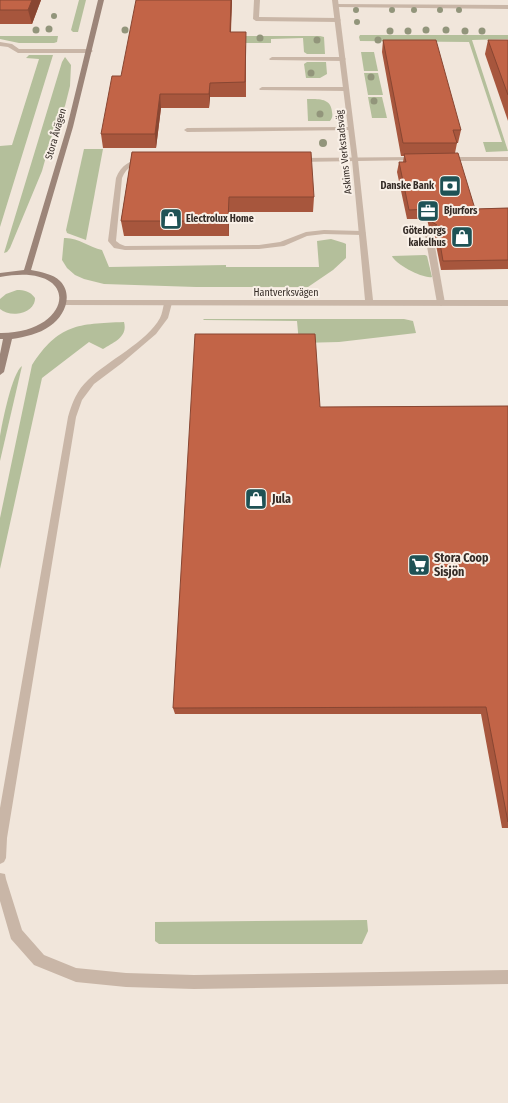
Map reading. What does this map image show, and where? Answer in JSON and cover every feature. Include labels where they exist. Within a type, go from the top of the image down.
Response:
[{"type":"street","name":"Stora Åvägen","points":[[27,272],[70,127],[90,51],[101,0]]},
{"type":"street","points":[[257,0],[256,19],[338,20]]},
{"type":"street","points":[[492,0],[495,7]]},
{"type":"street","points":[[335,3],[508,7]]},
{"type":"street","name":"Askims Verkstadsväg","points":[[335,3],[355,160],[370,303]]},
{"type":"street","points":[[0,44],[10,45],[18,51],[90,51]]},
{"type":"street","points":[[272,59],[343,59]]},
{"type":"street","points":[[262,89],[346,89]]},
{"type":"street","points":[[187,130],[351,129]]},
{"type":"street","points":[[291,160],[424,159]]},
{"type":"street","points":[[439,159],[508,159]]},
{"type":"street","points":[[150,160],[135,160],[121,173],[112,241],[117,246],[125,248],[259,247],[281,244],[306,234],[324,232],[362,233]]},
{"type":"street","points":[[429,235],[441,303]]},
{"type":"street","points":[[0,275],[12,272],[40,274],[51,278],[59,285],[63,294],[63,303],[59,313],[50,322],[38,330],[24,335],[4,336],[0,372]]},
{"type":"street","name":"Hantverksvägen","points":[[63,303],[508,303]]},
{"type":"street","points":[[0,858],[1,838],[72,417],[78,399],[91,382],[119,361],[153,332],[164,318],[168,303]]},
{"type":"street","points":[[0,879],[16,934],[39,960],[76,975],[126,980],[194,982],[508,977]]},
{"type":"green space","points":[[79,0],[86,0],[78,32],[73,32],[71,30]]},
{"type":"green space","points":[[360,35],[508,35],[508,39],[472,40],[508,151],[486,152],[483,142],[502,142],[469,42],[360,41]]},
{"type":"green space","points":[[0,36],[58,36],[57,42],[54,43],[19,43],[0,39]]},
{"type":"green space","points":[[233,36],[320,36],[324,37],[325,54],[307,54],[304,52],[303,38],[271,39],[271,43],[234,43]]},
{"type":"green space","points":[[361,52],[374,52],[378,71],[364,71]]},
{"type":"green space","points":[[29,55],[53,55],[0,227],[0,146],[12,145],[39,59],[26,58]]},
{"type":"green space","points":[[65,57],[71,65],[70,86],[65,106],[54,128],[42,171],[10,248],[4,253],[62,62]]},
{"type":"green space","points":[[307,62],[326,62],[327,74],[320,78],[306,78],[304,64]]},
{"type":"green space","points":[[364,73],[378,73],[383,95],[368,95]]},
{"type":"green space","points":[[368,97],[382,97],[387,118],[372,118]]},
{"type":"green space","points":[[307,99],[324,100],[327,102],[331,107],[332,118],[330,121],[308,121]]},
{"type":"green space","points":[[84,149],[103,149],[86,240],[67,233],[66,230]]},
{"type":"green space","points":[[64,238],[74,239],[102,250],[109,267],[226,265],[226,267],[319,267],[317,241],[331,239],[346,244],[346,258],[333,270],[308,287],[196,287],[104,284],[84,279],[75,275],[67,268],[62,260]]},
{"type":"green space","points":[[392,256],[427,256],[432,277],[422,276],[410,270],[398,263]]},
{"type":"green space","points":[[17,290],[27,291],[31,294],[35,298],[34,303],[31,308],[21,313],[15,314],[4,312],[0,309],[0,299],[6,294]]},
{"type":"green space","points":[[404,319],[413,321],[416,333],[339,342],[299,343],[297,321],[203,320]]},
{"type":"green space","points":[[124,322],[124,332],[116,341],[103,349],[89,342],[42,378],[0,569],[0,518],[32,365],[51,341],[70,329],[94,324]]},
{"type":"green space","points":[[22,366],[0,461],[0,436],[5,410],[11,388],[18,370]]},
{"type":"green space","points":[[367,920],[368,931],[362,944],[159,944],[155,941],[155,922]]},
{"type":"building","points":[[0,0],[32,0],[28,10],[0,10]]},
{"type":"building","points":[[136,0],[231,0],[230,32],[246,32],[245,82],[210,83],[209,94],[160,94],[155,134],[101,134],[112,76],[121,76]]},
{"type":"building","points":[[383,40],[436,40],[461,130],[453,130],[457,143],[403,143]]},
{"type":"building","points":[[488,40],[508,40],[508,95]]},
{"type":"building","points":[[132,152],[311,152],[314,197],[229,197],[228,221],[121,221]]},
{"type":"building","points":[[458,153],[475,209],[508,208],[508,260],[443,261],[437,225],[432,222],[429,209],[409,210],[399,162],[406,162],[404,154]]},
{"type":"building","points":[[195,334],[315,334],[320,407],[508,406],[508,822],[486,707],[173,708]]},
{"type":"place","name":"Danske Bank","points":[[450,186]]},
{"type":"place","name":"Bjurfors","points":[[428,211]]},
{"type":"place","name":"Electrolux Home","points":[[171,219]]},
{"type":"place","name":"Göteborgs kakelhus","points":[[462,237]]},
{"type":"place","name":"Jula","points":[[256,499]]},
{"type":"place","name":"Stora Coop Sisjön","points":[[419,565]]}]
